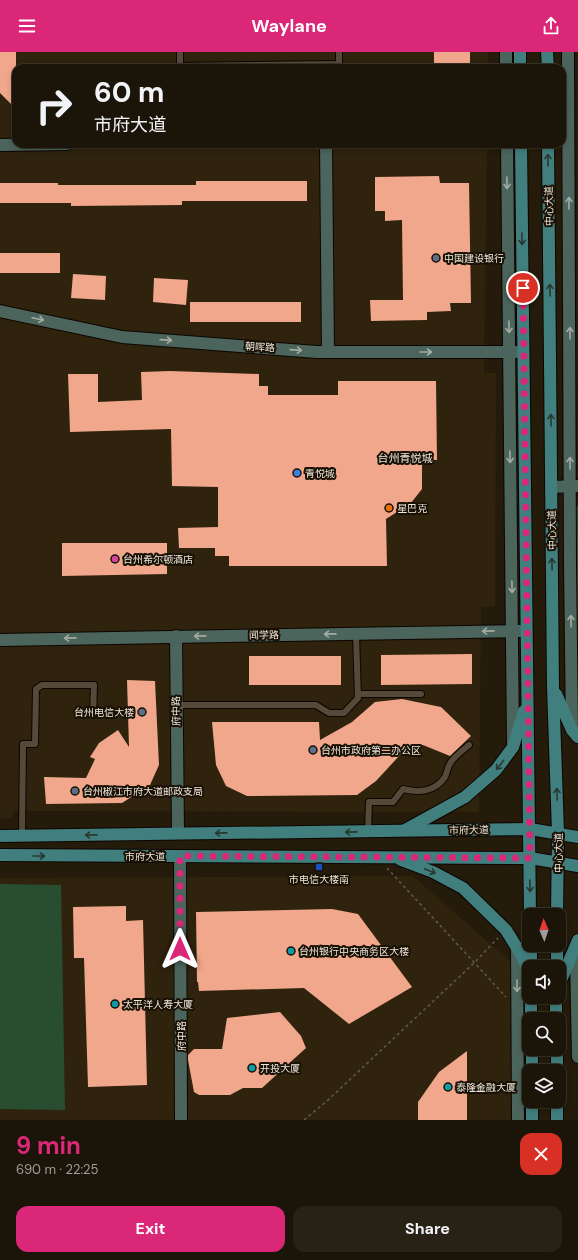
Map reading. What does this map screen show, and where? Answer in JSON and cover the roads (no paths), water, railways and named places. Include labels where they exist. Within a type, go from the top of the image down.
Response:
[{"type":"main road","points":[[520,52],[520,64]]},
{"type":"main road","points":[[547,52],[548,64]]},
{"type":"main road","points":[[521,148],[530,908]]},
{"type":"main road","name":"中心大道","points":[[548,148],[553,687],[558,833],[558,908]]},
{"type":"main road","points":[[553,687],[575,733]]},
{"type":"main road","points":[[404,831],[465,797],[496,770],[513,746],[522,720],[528,690]]},
{"type":"main road","name":"市府大道","points":[[0,836],[530,829],[578,837]]},
{"type":"main road","name":"市府大道","points":[[0,855],[530,858],[558,864],[578,866]]},
{"type":"main road","points":[[394,857],[433,872],[463,888],[506,930],[524,960]]},
{"type":"main road","points":[[566,969],[578,941]]},
{"type":"main road","points":[[532,1108],[532,1120]]},
{"type":"main road","points":[[557,1108],[557,1120]]},
{"type":"street","points":[[506,52],[506,64]]},
{"type":"street","points":[[568,52],[574,486],[575,733]]},
{"type":"street","points":[[0,145],[12,145]]},
{"type":"street","points":[[326,148],[328,352]]},
{"type":"street","points":[[507,148],[513,746]]},
{"type":"street","name":"朝晖路","points":[[0,311],[122,337],[328,352],[524,352]]},
{"type":"street","points":[[552,486],[574,486]]},
{"type":"street","name":"闻学路","points":[[0,640],[527,631]]},
{"type":"street","name":"府中路","points":[[176,636],[178,833]]},
{"type":"street","name":"府中路","points":[[180,856],[181,1120]]},
{"type":"street","points":[[578,941],[576,956],[578,1057]]},
{"type":"street","points":[[517,947],[518,1120]]},
{"type":"lane","points":[[180,52],[180,64]]},
{"type":"lane","points":[[339,52],[339,64]]},
{"type":"lane","points":[[176,705],[316,705],[329,713],[344,713],[358,698],[356,634]]},
{"type":"lane","points":[[22,836],[23,744],[35,744],[36,689],[42,685],[94,685],[93,715]]},
{"type":"lane","points":[[358,694],[421,694]]},
{"type":"lane","points":[[368,831],[369,802],[393,802],[403,789],[413,792],[423,791],[434,787],[445,776],[450,763],[469,745]]},
{"type":"place","name":"中国建设银行","points":[[436,258]]},
{"type":"place","name":"青悦城","points":[[297,473]]},
{"type":"place","name":"星巴克","points":[[389,508]]},
{"type":"place","name":"台州希尔顿酒店","points":[[115,559]]},
{"type":"place","name":"台州电信大楼","points":[[142,712]]},
{"type":"place","name":"台州市政府第二办公区","points":[[313,750]]},
{"type":"place","name":"台州椒江市府大道邮政支局","points":[[75,791]]},
{"type":"place","name":"市电信大楼南","points":[[319,867]]},
{"type":"place","name":"台州银行中央商务区大楼","points":[[291,951]]},
{"type":"place","name":"太平洋人寿大厦","points":[[115,1004]]},
{"type":"place","name":"开投大厦","points":[[252,1068]]},
{"type":"place","name":"泰隆金融大厦","points":[[448,1087]]},
{"type":"district","name":"台州青悦城","points":[[405,458]]}]
